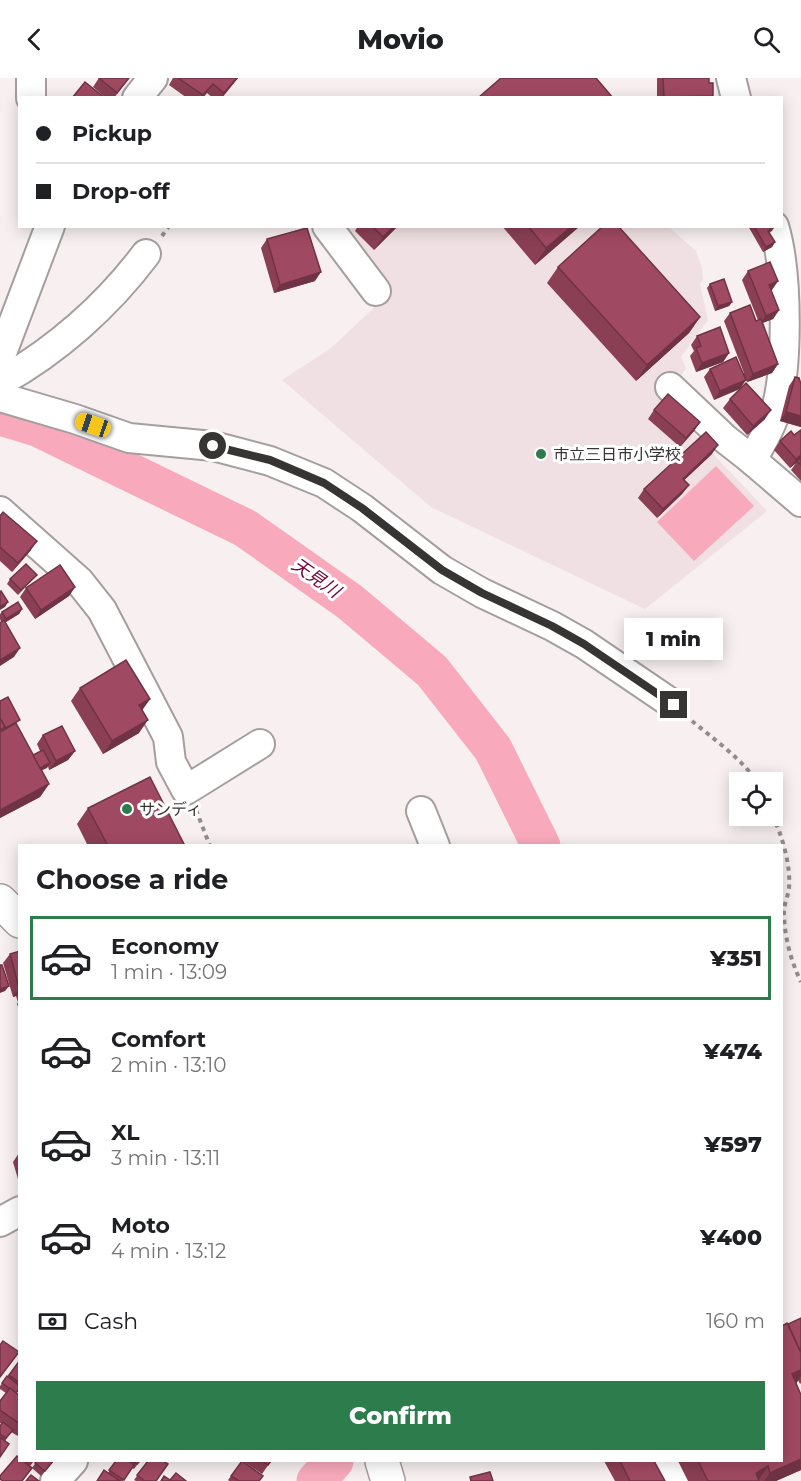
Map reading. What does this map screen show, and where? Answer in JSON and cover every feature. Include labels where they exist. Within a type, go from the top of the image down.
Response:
[{"type":"highway","points":[[0,901],[18,919]]},
{"type":"highway","points":[[382,1462],[387,1481]]},
{"type":"street","points":[[31,78],[31,96]]},
{"type":"street","points":[[731,78],[736,96]]},
{"type":"street","points":[[0,358],[49,228]]},
{"type":"street","points":[[329,228],[376,291]]},
{"type":"street","points":[[752,460],[773,419],[782,377],[784,303],[779,243],[775,228]]},
{"type":"street","points":[[0,382],[25,368],[70,334],[125,282],[146,254]]},
{"type":"street","points":[[670,387],[724,438],[801,501]]},
{"type":"street","points":[[0,397],[129,438],[213,446],[270,460],[324,483],[362,508],[442,570],[482,593],[584,644],[674,705]]},
{"type":"street","points":[[0,511],[79,581],[102,610],[168,737],[171,762],[186,790],[260,744]]},
{"type":"street","points":[[421,811],[434,844]]},
{"type":"street","points":[[0,1222],[18,1212]]},
{"type":"street","points":[[55,1481],[71,1462]]},
{"type":"street","points":[[668,1462],[677,1481]]},
{"type":"path","points":[[674,705],[750,772]]},
{"type":"path","points":[[186,790],[209,844]]},
{"type":"path","points":[[776,826],[783,844]]},
{"type":"path","points":[[783,845],[786,853],[789,887],[783,912],[786,936],[791,959],[801,982]]},
{"type":"shaded area","name":"市立三日市小学校","points":[[340,228],[670,228],[696,251],[702,268],[703,279],[700,285],[708,320],[681,357],[686,368],[664,402],[767,511],[645,609],[431,507],[282,380],[331,348],[378,304]]},
{"type":"shaded area","points":[[716,466],[754,506],[694,561],[657,522]]},
{"type":"building","points":[[99,78],[129,78],[117,93]]},
{"type":"building","points":[[178,78],[237,78],[224,93],[213,84],[203,95]]},
{"type":"building","points":[[501,78],[596,78],[611,96],[480,96]]},
{"type":"building","points":[[663,78],[709,78],[709,83],[713,83],[713,96],[664,96]]},
{"type":"building","points":[[85,82],[102,96],[74,96]]},
{"type":"building","points":[[307,228],[321,272],[280,285],[267,239]]},
{"type":"building","points":[[374,228],[392,228],[383,237]]},
{"type":"building","points":[[530,228],[570,228],[546,248]]},
{"type":"building","points":[[601,228],[620,228],[700,317],[647,365],[558,267]]},
{"type":"building","points":[[755,228],[772,228],[768,231],[775,242],[766,247]]},
{"type":"building","points":[[770,262],[778,281],[769,285],[779,310],[766,316],[748,271]]},
{"type":"building","points":[[724,279],[732,302],[718,306],[710,284]]},
{"type":"building","points":[[750,305],[756,321],[761,319],[778,364],[753,374],[730,313]]},
{"type":"building","points":[[720,327],[729,353],[702,363],[696,348],[701,346],[697,336]]},
{"type":"building","points":[[736,357],[746,380],[720,391],[710,369]]},
{"type":"building","points":[[795,377],[799,378],[801,384],[801,416],[786,412]]},
{"type":"building","points":[[746,383],[771,410],[753,426],[730,399]]},
{"type":"building","points":[[668,394],[700,422],[686,438],[654,410]]},
{"type":"building","points":[[801,430],[801,455],[796,459],[780,441],[791,431],[794,435]]},
{"type":"building","points":[[706,432],[718,445],[683,479],[689,485],[663,509],[644,489]]},
{"type":"building","points":[[3,512],[37,541],[18,563],[0,547],[0,516]]},
{"type":"building","points":[[26,564],[37,575],[21,590],[10,579]]},
{"type":"building","points":[[60,565],[75,587],[41,610],[26,588]]},
{"type":"building","points":[[0,592],[8,602],[0,607]]},
{"type":"building","points":[[18,602],[22,609],[6,619],[2,612]]},
{"type":"building","points":[[4,620],[20,648],[0,660],[0,623]]},
{"type":"building","points":[[126,660],[150,699],[139,705],[148,720],[112,741],[80,688]]},
{"type":"building","points":[[8,697],[20,720],[4,729],[0,718],[0,701]]},
{"type":"building","points":[[0,718],[5,727],[0,730]]},
{"type":"building","points":[[16,723],[49,784],[0,810],[0,732]]},
{"type":"building","points":[[62,726],[75,751],[56,761],[43,735]]},
{"type":"building","points":[[43,750],[50,763],[40,768],[33,755]]},
{"type":"building","points":[[150,777],[184,844],[107,844],[88,808]]},
{"type":"building","points":[[18,952],[18,984],[10,954]]},
{"type":"building","points":[[0,965],[2,965],[9,986],[0,989]]},
{"type":"building","points":[[801,1318],[801,1353],[788,1324]]},
{"type":"building","points":[[787,1323],[801,1353],[801,1370],[792,1374],[801,1395],[801,1459],[770,1473],[768,1466],[756,1473],[759,1481],[708,1481],[698,1462],[783,1462],[783,1325]]},
{"type":"building","points":[[3,1341],[18,1353],[0,1377],[0,1345]]},
{"type":"building","points":[[18,1363],[18,1382],[9,1375]]},
{"type":"building","points":[[7,1376],[18,1384],[18,1390],[16,1393],[2,1383]]},
{"type":"building","points":[[10,1388],[18,1394],[18,1423],[0,1410],[0,1401]]},
{"type":"building","points":[[3,1422],[13,1430],[6,1438],[0,1434],[0,1426]]},
{"type":"building","points":[[0,1437],[9,1444],[0,1457]]},
{"type":"building","points":[[17,1456],[18,1462],[24,1462],[32,1468],[22,1481],[3,1481],[0,1476]]},
{"type":"building","points":[[36,1462],[52,1462],[45,1471]]},
{"type":"building","points":[[115,1462],[130,1462],[134,1465],[124,1480],[109,1470]]},
{"type":"building","points":[[147,1462],[168,1464],[156,1481],[145,1481],[137,1475]]},
{"type":"building","points":[[243,1462],[263,1476],[259,1481],[239,1481],[231,1476]]},
{"type":"building","points":[[620,1462],[655,1462],[665,1481],[630,1481]]},
{"type":"building","points":[[104,1470],[120,1481],[97,1481]]},
{"type":"building","points":[[490,1472],[493,1481],[471,1481],[470,1477]]},
{"type":"building","points":[[176,1473],[186,1481],[161,1481],[164,1476],[170,1480]]},
{"type":"building","points":[[31,1475],[39,1481],[26,1481]]},
{"type":"waterway","name":"天見川","points":[[0,416],[37,427],[245,528],[350,602],[432,671],[493,749],[540,844]]},
{"type":"waterway","name":"天見川","points":[[316,1481],[333,1462]]},
{"type":"place","name":"市立三日市小学校","points":[[541,454]]},
{"type":"place","name":"サンディ","points":[[127,809]]},
{"type":"route","points":[[213,446],[270,460],[324,483],[362,508],[442,570],[482,593],[584,644],[674,705]]}]
